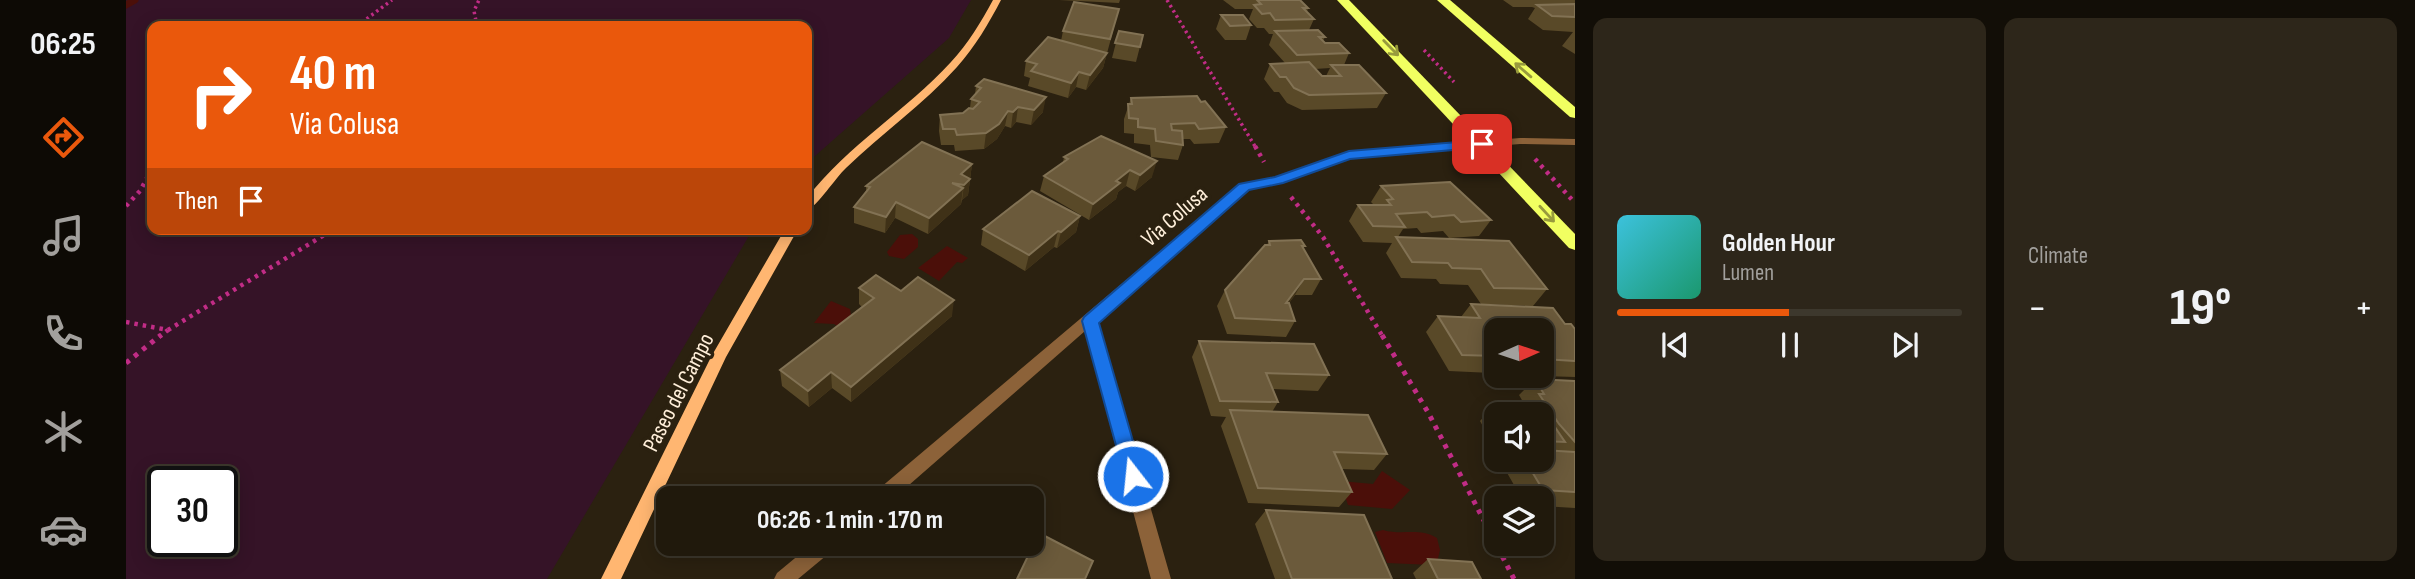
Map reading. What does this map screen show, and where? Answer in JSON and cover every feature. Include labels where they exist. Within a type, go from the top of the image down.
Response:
[{"type":"main road","points":[[1343,0],[1575,244]]},
{"type":"main road","points":[[1443,0],[1575,114]]},
{"type":"street","points":[[812,200],[838,167],[953,66],[984,25],[997,0]]},
{"type":"street","name":"Via Colusa","points":[[895,486],[1244,187],[1278,180],[1349,155],[1482,144],[1575,142]]},
{"type":"street","name":"Paseo del Campo","points":[[611,579],[653,489],[769,266],[788,235]]},
{"type":"street","points":[[1090,321],[1161,579]]},
{"type":"street","points":[[784,579],[812,556]]},
{"type":"path","points":[[364,21],[392,0]]},
{"type":"path","points":[[476,21],[474,11],[479,0]]},
{"type":"path","points":[[1167,0],[1258,155],[1323,237],[1429,414],[1514,579]]},
{"type":"path","points":[[126,206],[140,191],[147,178]]},
{"type":"path","points":[[126,363],[168,330],[324,235]]},
{"type":"path","points":[[126,322],[150,329],[168,330]]},
{"type":"shaded area","points":[[126,0],[971,0],[949,38],[812,159],[812,21],[147,21],[147,235],[749,235],[547,579],[126,579]]},
{"type":"shaded area","points":[[912,234],[918,239],[918,247],[904,259],[889,256],[887,252],[900,235]]},
{"type":"shaded area","points":[[947,246],[968,258],[962,263],[957,262],[939,281],[918,268]]},
{"type":"shaded area","points":[[831,301],[850,309],[851,315],[841,328],[834,324],[814,323]]},
{"type":"shaded area","points":[[1382,471],[1410,490],[1392,509],[1348,505],[1340,481],[1373,484]]},
{"type":"shaded area","points":[[1375,532],[1417,532],[1437,538],[1440,550],[1437,563],[1387,563]]},
{"type":"building","points":[[1257,0],[1300,0],[1308,8],[1303,8],[1314,19],[1275,20],[1270,13],[1262,14],[1254,5],[1261,4]]},
{"type":"building","points":[[1074,2],[1119,9],[1110,39],[1063,31]]},
{"type":"building","points":[[1575,4],[1575,17],[1552,16],[1537,5]]},
{"type":"building","points":[[1221,15],[1243,15],[1251,25],[1230,26]]},
{"type":"building","points":[[1318,30],[1325,37],[1319,37],[1325,43],[1339,43],[1349,53],[1297,55],[1275,31]]},
{"type":"building","points":[[1119,31],[1143,35],[1140,47],[1115,43]]},
{"type":"building","points":[[1048,37],[1107,53],[1090,75],[1079,72],[1071,83],[1031,71],[1037,64],[1026,61]]},
{"type":"building","points":[[1309,62],[1322,76],[1341,76],[1331,65],[1359,65],[1386,93],[1309,95],[1294,88],[1286,77],[1280,77],[1270,64]]},
{"type":"building","points":[[984,79],[1046,97],[1034,110],[1018,107],[1013,112],[1008,111],[999,124],[986,133],[957,135],[955,129],[943,129],[940,115],[963,113],[980,102],[971,99],[981,88],[976,86]]},
{"type":"building","points":[[1197,96],[1201,102],[1205,101],[1226,127],[1199,129],[1195,123],[1171,124],[1172,130],[1182,131],[1183,145],[1156,141],[1155,129],[1138,127],[1138,119],[1129,118],[1128,104],[1132,104],[1131,98]]},
{"type":"building","points":[[1101,136],[1157,161],[1140,175],[1130,170],[1116,181],[1120,183],[1093,204],[1044,176],[1068,159],[1064,157]]},
{"type":"building","points":[[922,142],[972,164],[961,174],[970,179],[964,185],[952,183],[963,188],[929,218],[896,202],[886,217],[854,207],[870,187],[866,186]]},
{"type":"building","points":[[1450,182],[1491,220],[1461,222],[1454,215],[1432,217],[1427,212],[1396,214],[1405,227],[1373,226],[1358,205],[1391,205],[1387,200],[1393,199],[1381,186]]},
{"type":"building","points":[[1032,191],[1080,216],[1029,255],[983,229]]},
{"type":"building","points":[[1396,237],[1509,241],[1547,289],[1494,288],[1481,269],[1452,268],[1448,263],[1412,262]]},
{"type":"building","points":[[1301,240],[1321,279],[1304,279],[1286,303],[1289,303],[1295,321],[1235,318],[1225,290],[1265,245],[1270,245],[1269,241]]},
{"type":"building","points":[[876,275],[901,291],[918,277],[954,300],[851,387],[831,372],[808,391],[780,370],[874,298],[859,288]]},
{"type":"building","points":[[1471,304],[1553,308],[1565,324],[1571,324],[1575,329],[1575,361],[1554,360],[1554,318],[1484,318],[1484,356],[1462,355],[1438,316],[1480,318]]},
{"type":"building","points":[[1199,341],[1314,344],[1329,375],[1266,373],[1278,402],[1220,401]]},
{"type":"building","points":[[1554,380],[1575,381],[1575,442],[1554,416],[1554,402],[1544,402],[1539,394],[1544,394],[1540,388],[1554,388]]},
{"type":"building","points":[[1230,410],[1368,415],[1387,454],[1334,452],[1352,492],[1258,488]]},
{"type":"building","points":[[1554,426],[1565,442],[1554,442]]},
{"type":"building","points":[[1554,451],[1575,452],[1575,492],[1554,491],[1554,486],[1541,486],[1532,472],[1554,472]]},
{"type":"building","points":[[1266,510],[1364,515],[1392,579],[1292,579]]},
{"type":"building","points":[[1044,536],[1093,561],[1085,579],[1017,579],[1028,556],[1044,556]]},
{"type":"building","points":[[1428,559],[1472,562],[1481,579],[1438,579]]},
{"type":"waterway","points":[[126,5],[135,0]]},
{"type":"route","points":[[1133,476],[1090,321],[1244,187],[1278,180],[1349,155],[1482,144]]}]
